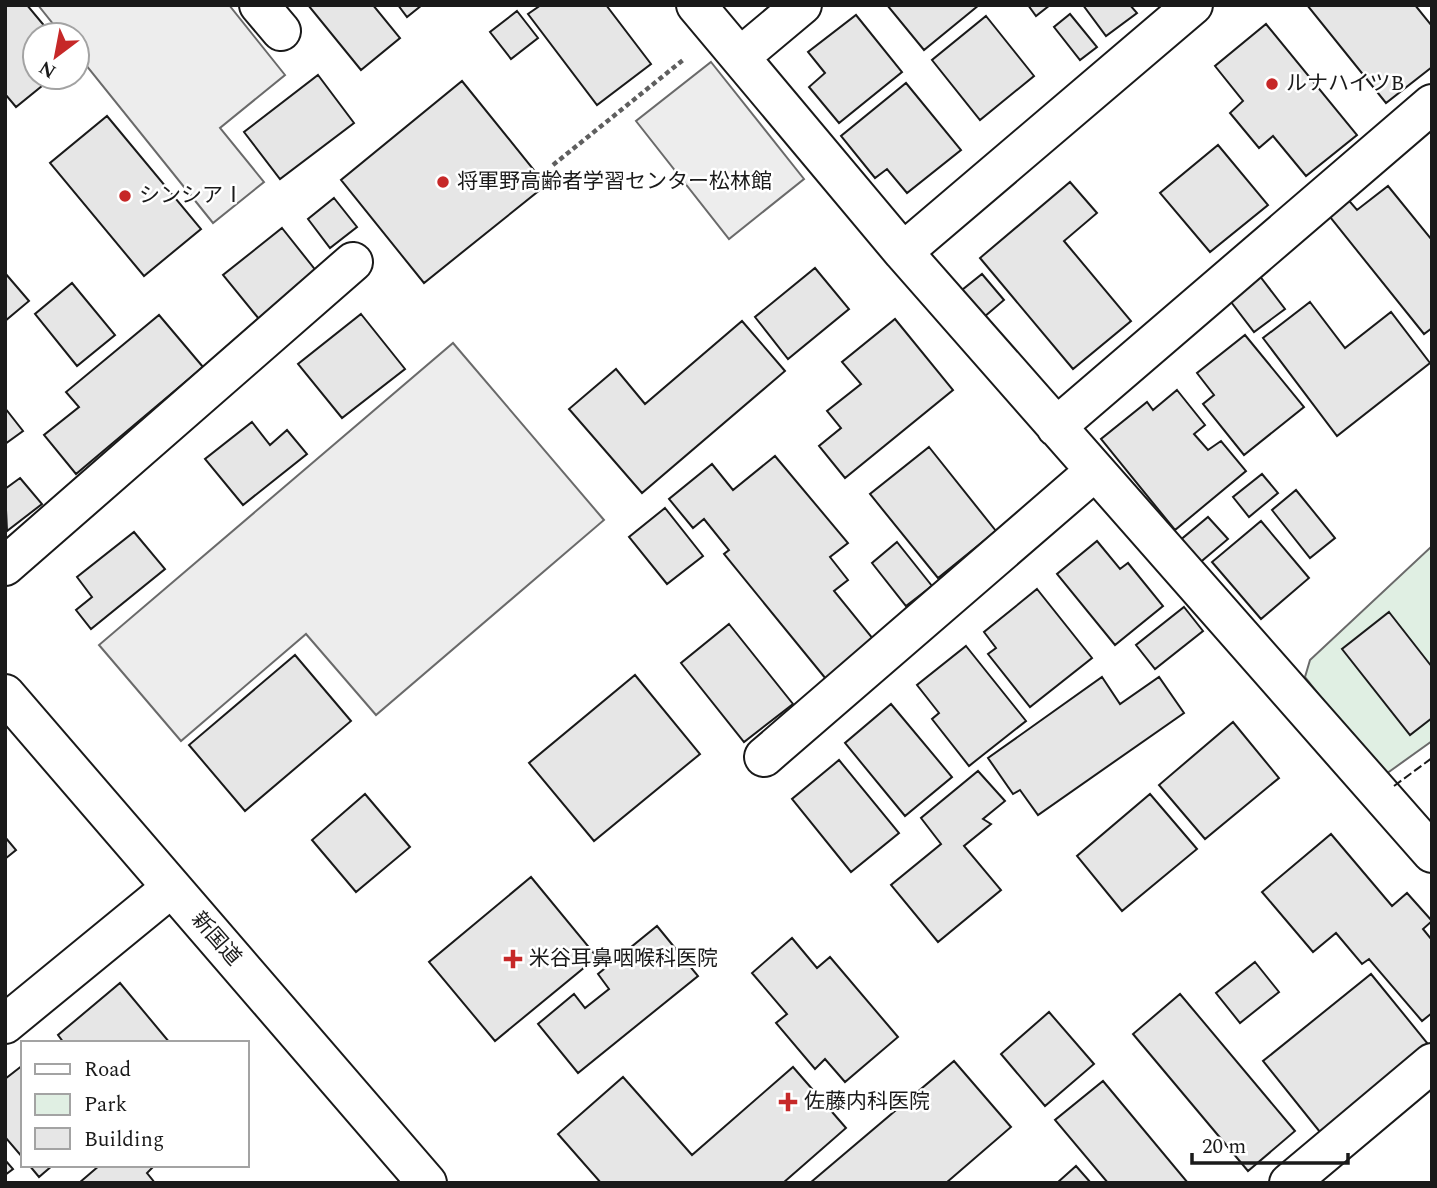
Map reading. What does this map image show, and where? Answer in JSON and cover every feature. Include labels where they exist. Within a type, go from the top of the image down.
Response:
[{"type":"street","points":[[802,5],[718,31],[903,252],[1432,853]]},
{"type":"street","points":[[903,252],[1193,5]]},
{"type":"street","points":[[1056,427],[1432,104]]},
{"type":"street","points":[[5,566],[353,262]]},
{"type":"street","points":[[764,757],[1095,471]]},
{"type":"street","name":"新国道","points":[[5,694],[427,1183]]},
{"type":"street","points":[[5,1024],[171,888]]},
{"type":"street","points":[[1289,1183],[1432,1063]]},
{"type":"path","points":[[553,165],[718,31]]},
{"type":"green space","points":[[1432,546],[1432,741],[1386,774],[1369,758],[1305,677],[1310,660]]},
{"type":"shaded area","points":[[38,5],[229,5],[285,75],[220,128],[264,182],[213,223],[91,71],[91,21],[51,21]]},
{"type":"shaded area","points":[[711,62],[804,179],[729,239],[636,121]]},
{"type":"shaded area","points":[[453,343],[604,520],[376,715],[306,634],[181,741],[99,645]]},
{"type":"building","points":[[5,5],[27,5],[40,21],[21,21],[21,91],[36,91],[16,107],[5,94]]},
{"type":"building","points":[[308,5],[373,5],[400,38],[361,70]]},
{"type":"building","points":[[398,5],[422,5],[407,17]]},
{"type":"building","points":[[541,5],[606,5],[651,64],[597,105],[528,14]]},
{"type":"building","points":[[887,5],[979,5],[924,50]]},
{"type":"building","points":[[1028,5],[1050,5],[1036,16]]},
{"type":"building","points":[[1083,5],[1130,5],[1137,13],[1106,36]]},
{"type":"building","points":[[1307,5],[1415,5],[1432,26],[1432,67],[1386,103]]},
{"type":"building","points":[[517,11],[538,38],[511,59],[490,32]]},
{"type":"building","points":[[1070,14],[1097,47],[1080,60],[1054,27]]},
{"type":"building","points":[[856,15],[902,72],[839,123],[809,87],[825,73],[808,52]]},
{"type":"building","points":[[986,16],[1034,76],[980,120],[932,60]]},
{"type":"building","name":"ルナハイツB","points":[[1266,24],[1357,135],[1306,176],[1273,136],[1259,148],[1230,113],[1243,101],[1215,66]]},
{"type":"building","points":[[318,75],[354,123],[280,179],[244,132]]},
{"type":"building","name":"将軍野高齢者学習センター松林館","points":[[462,81],[546,185],[424,283],[341,180]]},
{"type":"building","points":[[906,83],[961,150],[907,193],[887,169],[875,178],[841,136]]},
{"type":"building","name":"シンシアⅠ","points":[[107,116],[201,229],[144,276],[50,163]]},
{"type":"building","points":[[1218,145],[1268,205],[1210,252],[1160,193]]},
{"type":"building","points":[[1070,182],[1097,213],[1064,241],[1131,321],[1073,369],[980,258]]},
{"type":"building","points":[[1388,186],[1432,240],[1432,328],[1424,334],[1326,212],[1345,196],[1357,210]]},
{"type":"building","points":[[334,198],[357,227],[330,248],[308,219]]},
{"type":"building","points":[[282,228],[317,272],[259,319],[223,275]]},
{"type":"building","points":[[815,268],[849,309],[788,359],[755,317]]},
{"type":"building","points":[[5,273],[29,301],[5,321]]},
{"type":"building","points":[[982,274],[1004,300],[984,317],[962,290]]},
{"type":"building","points":[[1259,275],[1285,309],[1254,332],[1228,298]]},
{"type":"building","points":[[72,283],[115,335],[77,366],[35,314]]},
{"type":"building","points":[[1310,302],[1345,348],[1391,312],[1430,363],[1337,436],[1263,338]]},
{"type":"building","points":[[361,314],[405,369],[342,418],[298,364]]},
{"type":"building","points":[[159,315],[203,367],[76,474],[44,435],[79,407],[66,392]]},
{"type":"building","points":[[895,319],[953,390],[845,478],[819,446],[841,428],[827,411],[861,384],[842,362]]},
{"type":"building","points":[[742,321],[785,371],[642,493],[569,409],[616,369],[645,404]]},
{"type":"building","points":[[1245,335],[1304,407],[1244,455],[1203,404],[1214,395],[1197,373]]},
{"type":"building","points":[[1177,390],[1205,425],[1194,434],[1208,450],[1221,441],[1246,471],[1175,530],[1101,439],[1147,402],[1153,410]]},
{"type":"building","points":[[5,408],[23,431],[5,444]]},
{"type":"building","points":[[252,422],[270,445],[287,430],[307,454],[243,505],[205,459]]},
{"type":"building","points":[[929,447],[996,531],[938,578],[870,494]]},
{"type":"building","points":[[775,456],[848,543],[830,557],[848,580],[834,591],[874,640],[826,679],[724,554],[729,550],[704,519],[693,528],[669,499],[712,464],[733,490]]},
{"type":"building","points":[[1262,474],[1278,493],[1249,517],[1233,497]]},
{"type":"building","points":[[20,478],[42,504],[7,531],[5,489]]},
{"type":"building","points":[[1296,490],[1335,538],[1310,558],[1272,510]]},
{"type":"building","points":[[665,508],[703,556],[667,584],[629,537]]},
{"type":"building","points":[[1208,517],[1228,539],[1197,565],[1178,542]]},
{"type":"building","points":[[1261,521],[1309,578],[1261,619],[1212,562]]},
{"type":"building","points":[[134,532],[165,569],[91,629],[76,610],[92,597],[77,577]]},
{"type":"building","points":[[1097,541],[1120,569],[1128,563],[1163,606],[1115,645],[1057,574]]},
{"type":"building","points":[[897,542],[932,586],[906,606],[872,563]]},
{"type":"building","points":[[1037,589],[1092,658],[1030,707],[988,654],[996,648],[984,632]]},
{"type":"building","points":[[1184,607],[1203,631],[1155,669],[1136,645]]},
{"type":"building","points":[[1389,612],[1432,667],[1432,718],[1410,735],[1342,649]]},
{"type":"building","points":[[729,624],[793,704],[744,742],[681,663]]},
{"type":"building","points":[[966,646],[1026,721],[969,766],[932,719],[939,713],[917,685]]},
{"type":"building","points":[[295,655],[351,721],[245,811],[189,745]]},
{"type":"building","points":[[635,675],[700,754],[594,841],[529,763]]},
{"type":"building","points":[[1102,677],[1120,704],[1159,677],[1184,713],[1038,815],[1020,790],[1013,794],[988,758]]},
{"type":"building","points":[[891,704],[952,777],[905,816],[845,743]]},
{"type":"building","points":[[1233,722],[1279,778],[1205,839],[1159,785]]},
{"type":"building","points":[[839,760],[899,833],[851,872],[792,799]]},
{"type":"building","points":[[978,771],[1005,801],[983,819],[991,824],[964,846],[1001,890],[938,942],[891,885],[941,844],[921,818]]},
{"type":"building","points":[[365,794],[410,847],[356,892],[312,840]]},
{"type":"building","points":[[1150,794],[1197,849],[1122,911],[1077,856]]},
{"type":"building","points":[[1331,834],[1392,906],[1407,893],[1432,921],[1423,929],[1432,940],[1432,1013],[1422,1021],[1369,959],[1362,964],[1336,933],[1313,952],[1262,892]]},
{"type":"building","points":[[5,837],[16,850],[5,859]]},
{"type":"building","name":"米谷耳鼻咽喉科医院","points":[[531,877],[597,957],[495,1041],[429,962]]},
{"type":"building","points":[[657,926],[698,976],[578,1073],[538,1024],[574,994],[585,1008],[609,989],[598,974]]},
{"type":"building","points":[[792,938],[817,968],[830,957],[898,1037],[845,1082],[825,1059],[815,1069],[776,1023],[787,1014],[752,973]]},
{"type":"building","points":[[1255,962],[1279,992],[1240,1023],[1216,993]]},
{"type":"building","points":[[1371,974],[1428,1044],[1320,1132],[1263,1061]]},
{"type":"building","points":[[120,983],[168,1041],[62,1041],[58,1035]]},
{"type":"building","points":[[1180,994],[1295,1131],[1248,1171],[1133,1034]]},
{"type":"building","points":[[1049,1012],[1094,1064],[1045,1106],[1001,1054]]},
{"type":"building","points":[[954,1061],[1011,1127],[946,1183],[810,1183]]},
{"type":"building","points":[[21,1067],[21,1156],[5,1137],[5,1079]]},
{"type":"building","name":"佐藤内科医院","points":[[793,1067],[846,1128],[783,1183],[601,1183],[558,1134],[623,1077],[692,1155]]},
{"type":"building","points":[[1103,1081],[1188,1183],[1108,1183],[1055,1120]]},
{"type":"building","points":[[5,1160],[13,1169],[5,1175]]},
{"type":"building","points":[[1076,1166],[1091,1183],[1057,1183]]},
{"type":"building","points":[[31,1167],[51,1167],[39,1177]]},
{"type":"building","points":[[98,1167],[153,1167],[147,1173],[155,1183],[79,1183]]},
{"type":"fence","points":[[1394,786],[1432,758]]},
{"type":"place","name":"ルナハイツB","points":[[1272,84]]},
{"type":"place","name":"将軍野高齢者学習センター松林館","points":[[443,182]]},
{"type":"place","name":"シンシアⅠ","points":[[125,196]]},
{"type":"place","name":"米谷耳鼻咽喉科医院","points":[[513,959]]},
{"type":"place","name":"佐藤内科医院","points":[[788,1102]]}]
